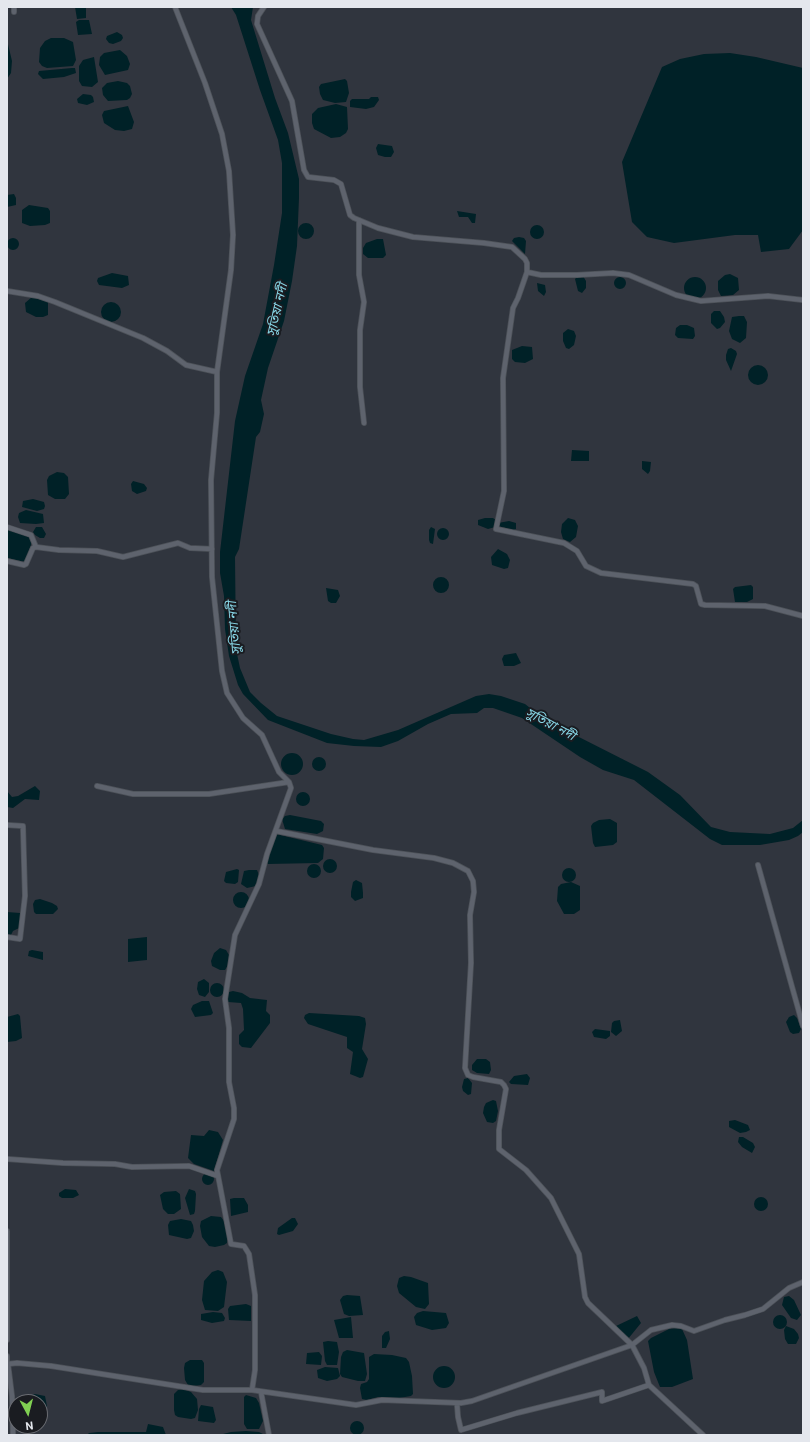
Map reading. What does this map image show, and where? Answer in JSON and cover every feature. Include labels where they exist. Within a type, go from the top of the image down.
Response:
[{"type":"street","points":[[175,7],[205,83],[222,134],[229,171],[232,235],[230,270],[217,372],[216,413],[211,480],[212,577],[222,671],[227,693],[243,718],[262,735],[279,772],[289,782],[291,788],[259,884],[235,935],[225,998],[229,1028],[229,1082],[234,1108],[234,1119],[217,1170],[231,1244],[244,1246],[249,1254],[255,1294],[255,1370],[252,1390]]},
{"type":"street","points":[[264,7],[258,16],[257,24],[292,101],[304,170],[308,177],[334,180],[341,184],[346,196],[350,215],[378,228],[413,237],[484,242],[512,248],[527,263],[526,272],[518,298],[513,308],[503,378],[502,402],[504,428],[502,457],[504,492],[496,529],[564,544],[576,552],[586,566],[601,572],[693,584],[696,586],[701,604],[765,606],[803,616]]},
{"type":"street","points":[[359,220],[359,275],[364,302],[360,330],[360,387],[364,423]]},
{"type":"street","points":[[526,272],[541,275],[577,275],[613,272],[629,275],[676,295],[701,301],[768,296],[803,300]]},
{"type":"street","points":[[7,291],[38,296],[143,338],[167,351],[186,364],[217,372]]},
{"type":"street","points":[[7,527],[31,535],[36,547]]},
{"type":"street","points":[[7,561],[24,566],[33,548],[36,547],[59,550],[97,551],[124,557],[178,544],[190,548],[212,548]]},
{"type":"street","points":[[97,786],[133,794],[153,792],[209,794],[289,782]]},
{"type":"street","points":[[7,825],[23,826],[25,896],[20,939],[7,937]]},
{"type":"street","points":[[276,831],[373,850],[434,858],[454,863],[468,871],[473,881],[474,892],[470,915],[471,963],[465,1068],[468,1074],[473,1077],[501,1082],[504,1085],[506,1089],[499,1130],[499,1149],[526,1170],[551,1198],[579,1254],[585,1297],[588,1303],[632,1344],[644,1368],[650,1385],[703,1435]]},
{"type":"street","points":[[758,865],[803,1026]]},
{"type":"street","points":[[7,1159],[63,1163],[115,1164],[132,1167],[189,1166],[218,1176]]},
{"type":"street","points":[[7,1231],[7,1340]]},
{"type":"street","points":[[7,1364],[17,1363],[51,1366],[203,1390],[252,1390],[356,1405],[382,1400],[458,1404],[472,1402],[632,1344],[651,1330],[664,1326],[681,1326],[694,1331],[725,1320],[745,1316],[763,1308],[789,1288],[803,1282]]},
{"type":"street","points":[[7,1356],[12,1396],[13,1435]]},
{"type":"street","points":[[458,1404],[458,1416],[461,1430],[517,1413],[602,1392],[602,1401],[650,1385]]},
{"type":"street","points":[[260,1392],[269,1435]]},
{"type":"water","points":[[75,7],[86,7],[86,18],[77,19]]},
{"type":"water","name":"সুতিয়া নদী","points":[[231,7],[253,7],[251,20],[275,98],[288,133],[299,179],[297,246],[292,281],[284,321],[268,368],[261,400],[264,414],[260,432],[256,437],[239,549],[235,557],[236,649],[240,668],[250,692],[277,716],[331,734],[364,740],[398,730],[476,696],[489,694],[501,696],[525,704],[539,715],[571,733],[648,772],[680,795],[711,827],[730,832],[770,834],[793,828],[803,820],[803,832],[798,836],[789,840],[760,845],[722,845],[710,839],[634,780],[603,770],[580,757],[522,718],[493,708],[484,708],[477,713],[451,714],[428,724],[398,741],[381,747],[354,746],[327,743],[268,720],[243,694],[238,685],[229,656],[225,629],[224,596],[220,573],[220,552],[235,421],[245,376],[263,324],[274,265],[282,213],[282,163],[278,140],[236,15]]},
{"type":"water","points":[[79,20],[89,20],[92,34],[78,35],[76,22]]},
{"type":"water","points":[[117,32],[122,35],[123,38],[121,41],[113,44],[109,43],[106,39],[107,36]]},
{"type":"water","points":[[51,38],[64,38],[73,42],[76,60],[73,66],[47,68],[42,66],[39,62],[40,48],[45,41]]},
{"type":"water","points":[[7,40],[12,61],[11,73],[7,79]]},
{"type":"water","points":[[120,50],[127,56],[130,64],[128,70],[105,75],[99,65],[100,57],[104,53]]},
{"type":"water","points":[[730,53],[756,57],[803,68],[803,230],[789,249],[761,252],[758,235],[735,235],[674,243],[647,237],[632,222],[622,162],[662,67],[680,59],[704,54]]},
{"type":"water","points":[[94,57],[98,82],[92,87],[82,86],[79,81],[79,66],[83,60]]},
{"type":"water","points":[[75,68],[76,73],[64,77],[43,79],[38,74],[39,71]]},
{"type":"water","points":[[345,79],[347,81],[349,93],[346,102],[335,103],[323,100],[319,87],[321,84]]},
{"type":"water","points":[[118,81],[127,83],[130,86],[132,94],[130,98],[127,100],[108,101],[103,95],[102,88],[107,83]]},
{"type":"water","points":[[83,94],[91,95],[94,102],[87,105],[78,103],[77,99]]},
{"type":"water","points":[[371,97],[378,97],[379,100],[374,107],[366,109],[350,107],[350,101],[352,99],[369,99]]},
{"type":"water","points":[[336,104],[347,107],[348,129],[346,133],[340,137],[331,138],[314,129],[312,114],[318,108]]},
{"type":"water","points":[[128,106],[134,122],[132,129],[124,131],[115,130],[104,123],[102,115],[104,111]]},
{"type":"water","points":[[378,144],[392,146],[394,152],[391,157],[378,155],[376,148]]},
{"type":"water","points":[[14,194],[16,198],[16,205],[7,207],[7,195]]},
{"type":"water","points":[[29,205],[48,208],[50,211],[50,223],[45,225],[30,226],[22,223],[22,210]]},
{"type":"water","points":[[457,211],[476,214],[475,223],[472,223],[468,217],[459,217]]},
{"type":"water","points":[[306,223],[313,228],[314,231],[309,238],[306,239],[299,234],[298,231],[303,224]]},
{"type":"water","points":[[537,225],[542,227],[544,232],[542,237],[537,239],[532,237],[530,232],[532,227]]},
{"type":"water","points":[[11,238],[15,238],[19,244],[15,250],[11,250],[7,246],[7,242]]},
{"type":"water","points":[[514,238],[524,238],[526,241],[525,254],[512,241]]},
{"type":"water","points":[[377,239],[383,239],[386,255],[383,258],[368,258],[363,254],[363,248],[366,243]]},
{"type":"water","points":[[112,273],[128,276],[129,285],[122,288],[99,285],[97,281],[98,278]]},
{"type":"water","points":[[730,274],[738,278],[739,290],[733,295],[721,296],[718,290],[718,281],[725,275]]},
{"type":"water","points":[[583,276],[586,281],[586,288],[582,293],[578,291],[575,279]]},
{"type":"water","points":[[618,277],[622,277],[626,283],[622,289],[618,289],[614,285],[614,281]]},
{"type":"water","points":[[695,277],[703,280],[706,288],[703,296],[695,299],[687,296],[684,288],[687,280]]},
{"type":"water","points":[[537,283],[545,285],[546,292],[544,296],[538,291]]},
{"type":"water","points":[[32,297],[48,302],[48,315],[36,317],[26,312],[25,303]]},
{"type":"water","points":[[111,302],[118,305],[121,312],[118,319],[111,322],[104,319],[101,312],[104,305]]},
{"type":"water","points":[[714,311],[720,311],[725,322],[720,328],[717,329],[711,323],[711,314]]},
{"type":"water","points":[[744,316],[747,322],[746,338],[740,343],[732,339],[729,331],[732,317]]},
{"type":"water","points":[[680,325],[687,325],[694,328],[695,336],[693,339],[678,338],[675,335],[676,328]]},
{"type":"water","points":[[568,329],[574,331],[576,336],[574,345],[569,349],[566,348],[563,341],[563,333]]},
{"type":"water","points":[[522,346],[532,347],[533,359],[525,363],[515,362],[512,359],[512,350]]},
{"type":"water","points":[[731,348],[736,351],[737,354],[731,371],[726,360],[726,355],[728,349]]},
{"type":"water","points":[[758,365],[765,368],[768,375],[765,382],[758,385],[751,382],[748,375],[751,368]]},
{"type":"water","points":[[572,450],[589,451],[589,461],[571,461]]},
{"type":"water","points":[[642,461],[651,462],[650,471],[648,474],[642,469]]},
{"type":"water","points":[[57,472],[64,473],[68,477],[69,494],[65,499],[55,499],[48,495],[47,480],[49,476]]},
{"type":"water","points":[[133,481],[144,484],[147,488],[146,491],[137,494],[132,491],[131,484]]},
{"type":"water","points":[[33,499],[44,502],[44,509],[37,511],[22,507],[23,501]]},
{"type":"water","points":[[26,510],[43,514],[44,523],[20,523],[18,517],[19,513]]},
{"type":"water","points":[[493,518],[497,521],[495,527],[488,529],[478,525],[478,520]]},
{"type":"water","points":[[568,518],[575,520],[578,526],[576,537],[570,542],[563,539],[561,532],[562,524]]},
{"type":"water","points":[[509,521],[516,523],[516,529],[513,530],[498,526],[498,523]]},
{"type":"water","points":[[36,527],[42,527],[46,534],[44,538],[40,538],[35,535],[33,532]]},
{"type":"water","points":[[431,527],[435,529],[433,544],[430,543],[429,540],[429,530]]},
{"type":"water","points":[[441,528],[445,528],[449,534],[445,540],[441,540],[437,536],[437,532]]},
{"type":"water","points":[[7,529],[29,536],[32,542],[25,562],[7,558]]},
{"type":"water","points":[[498,549],[507,554],[510,560],[508,568],[504,569],[492,565],[491,557]]},
{"type":"water","points":[[438,577],[444,577],[449,582],[447,591],[444,593],[438,593],[433,588],[433,582]]},
{"type":"water","points":[[751,585],[753,587],[753,599],[747,602],[735,602],[733,589],[735,587]]},
{"type":"water","points":[[326,588],[338,590],[340,596],[336,603],[331,603],[328,601]]},
{"type":"water","points":[[516,653],[521,663],[514,666],[504,666],[502,659],[504,655]]},
{"type":"water","points":[[288,753],[296,753],[303,760],[303,768],[296,775],[288,775],[281,768],[281,760]]},
{"type":"water","points":[[319,757],[324,759],[326,764],[324,769],[319,771],[314,769],[312,764],[314,759]]},
{"type":"water","points":[[35,786],[40,791],[39,800],[25,799],[13,808],[7,807],[7,791],[12,797],[18,796]]},
{"type":"water","points":[[300,792],[306,792],[310,796],[310,802],[306,806],[300,806],[296,802],[296,796]]},
{"type":"water","points":[[290,815],[321,821],[324,824],[323,831],[317,834],[285,829],[282,819],[285,816]]},
{"type":"water","points":[[610,819],[617,823],[617,842],[613,845],[595,847],[593,843],[591,826],[599,820]]},
{"type":"water","points":[[276,834],[322,845],[324,848],[323,859],[318,863],[268,864],[266,862]]},
{"type":"water","points":[[327,859],[333,859],[337,863],[337,869],[333,873],[327,873],[323,869],[323,863]]},
{"type":"water","points":[[314,864],[319,866],[321,871],[319,876],[314,878],[309,876],[307,871],[309,866]]},
{"type":"water","points":[[566,868],[572,868],[576,872],[576,878],[572,882],[566,882],[562,878],[562,872]]},
{"type":"water","points":[[237,869],[239,870],[238,882],[235,884],[226,883],[224,881],[226,872]]},
{"type":"water","points":[[257,870],[259,875],[256,886],[247,888],[241,884],[244,871]]},
{"type":"water","points":[[356,880],[362,883],[363,898],[355,901],[351,897],[351,892],[353,882]]},
{"type":"water","points":[[571,882],[580,886],[580,910],[574,914],[564,914],[557,901],[558,887],[561,884]]},
{"type":"water","points":[[241,892],[248,897],[249,900],[244,907],[241,908],[234,903],[233,900],[238,893]]},
{"type":"water","points":[[40,899],[52,903],[57,906],[58,909],[53,914],[36,914],[34,912],[33,904],[35,900]]},
{"type":"water","points":[[7,912],[20,913],[21,915],[19,928],[13,931],[11,935],[7,935]]},
{"type":"water","points":[[147,937],[147,960],[128,962],[128,939]]},
{"type":"water","points":[[220,948],[226,950],[229,955],[228,965],[225,970],[220,970],[212,966],[211,961],[214,953]]},
{"type":"water","points":[[32,950],[43,952],[43,960],[28,956],[29,951]]},
{"type":"water","points":[[204,979],[209,983],[209,992],[205,997],[199,995],[197,989],[198,982]]},
{"type":"water","points":[[217,983],[222,985],[224,990],[222,995],[217,997],[212,995],[210,990],[212,985]]},
{"type":"water","points":[[233,991],[242,993],[250,998],[267,1000],[266,1011],[270,1015],[270,1023],[251,1048],[242,1047],[239,1044],[239,1035],[244,1030],[243,1009],[241,1003],[228,1002],[229,992]]},
{"type":"water","points":[[202,1001],[209,1001],[213,1013],[211,1015],[195,1017],[191,1009],[193,1005]]},
{"type":"water","points":[[309,1013],[359,1016],[365,1018],[366,1024],[362,1049],[368,1059],[363,1077],[360,1078],[350,1074],[353,1052],[347,1048],[347,1037],[308,1024],[304,1018],[305,1015]]},
{"type":"water","points":[[18,1014],[20,1016],[22,1038],[16,1041],[7,1042],[7,1017]]},
{"type":"water","points":[[794,1015],[797,1018],[801,1029],[799,1033],[793,1034],[790,1032],[786,1022],[789,1017]]},
{"type":"water","points":[[620,1020],[622,1031],[616,1036],[611,1032],[612,1023]]},
{"type":"water","points":[[595,1029],[610,1031],[610,1036],[606,1039],[594,1037],[592,1032]]},
{"type":"water","points":[[477,1059],[486,1059],[490,1062],[491,1070],[489,1074],[477,1073],[472,1070],[472,1065]]},
{"type":"water","points":[[527,1074],[530,1078],[528,1085],[511,1084],[509,1082],[514,1076]]},
{"type":"water","points":[[468,1078],[472,1083],[471,1094],[468,1095],[463,1091],[462,1087],[464,1079]]},
{"type":"water","points":[[493,1100],[496,1101],[498,1111],[496,1121],[493,1123],[487,1122],[483,1113],[486,1103]]},
{"type":"water","points":[[735,1120],[748,1125],[750,1130],[740,1133],[729,1127],[729,1121]]},
{"type":"water","points":[[209,1130],[218,1132],[223,1140],[214,1171],[194,1164],[188,1158],[191,1135],[204,1136]]},
{"type":"water","points":[[739,1137],[743,1137],[753,1143],[755,1147],[752,1153],[742,1147],[738,1142]]},
{"type":"water","points":[[208,1173],[212,1175],[214,1179],[212,1183],[208,1185],[204,1183],[202,1179],[204,1175]]},
{"type":"water","points":[[65,1189],[76,1190],[79,1195],[73,1198],[62,1198],[59,1196],[59,1193]]},
{"type":"water","points":[[189,1189],[195,1191],[196,1194],[195,1211],[194,1214],[190,1215],[185,1198]]},
{"type":"water","points":[[176,1191],[180,1194],[181,1209],[174,1214],[168,1214],[163,1209],[160,1195],[164,1192]]},
{"type":"water","points":[[761,1197],[766,1199],[768,1204],[766,1209],[761,1211],[756,1209],[754,1204],[756,1199]]},
{"type":"water","points":[[244,1198],[248,1205],[248,1212],[231,1216],[230,1199]]},
{"type":"water","points":[[211,1216],[221,1217],[224,1221],[228,1237],[227,1243],[224,1245],[215,1247],[209,1246],[202,1237],[200,1226],[201,1221]]},
{"type":"water","points":[[292,1218],[295,1218],[298,1224],[293,1231],[279,1235],[277,1234],[278,1228]]},
{"type":"water","points":[[181,1219],[191,1221],[194,1231],[191,1238],[187,1239],[169,1235],[168,1225],[170,1221]]},
{"type":"water","points":[[218,1270],[223,1272],[227,1282],[224,1307],[218,1311],[205,1310],[202,1300],[204,1281],[212,1272]]},
{"type":"water","points":[[404,1276],[428,1283],[429,1304],[425,1309],[416,1307],[399,1293],[397,1286],[399,1278]]},
{"type":"water","points":[[343,1296],[360,1296],[363,1315],[349,1316],[344,1314],[340,1300]]},
{"type":"water","points":[[789,1296],[794,1300],[801,1315],[797,1320],[791,1318],[782,1305],[784,1297]]},
{"type":"water","points":[[246,1304],[251,1306],[251,1321],[229,1320],[228,1309],[230,1306]]},
{"type":"water","points":[[423,1311],[446,1313],[449,1323],[446,1328],[432,1330],[416,1325],[414,1317],[417,1313]]},
{"type":"water","points":[[213,1312],[222,1313],[225,1318],[224,1321],[212,1323],[201,1320],[201,1314]]},
{"type":"water","points":[[780,1315],[785,1317],[787,1322],[785,1327],[780,1329],[775,1327],[773,1322],[775,1317]]},
{"type":"water","points":[[637,1316],[641,1323],[628,1339],[616,1326]]},
{"type":"water","points":[[351,1317],[353,1338],[339,1338],[334,1320]]},
{"type":"water","points":[[786,1326],[794,1329],[798,1334],[799,1338],[796,1344],[788,1344],[785,1339],[784,1330]]},
{"type":"water","points":[[669,1329],[682,1329],[687,1340],[693,1379],[672,1387],[660,1387],[654,1372],[648,1341]]},
{"type":"water","points":[[389,1331],[390,1339],[386,1348],[382,1348],[382,1336],[385,1332]]},
{"type":"water","points":[[323,1342],[337,1342],[339,1352],[337,1365],[327,1365],[325,1361]]},
{"type":"water","points":[[347,1350],[364,1353],[367,1374],[365,1381],[342,1377],[340,1374],[341,1357],[343,1352]]},
{"type":"water","points":[[319,1352],[322,1356],[321,1365],[306,1364],[307,1353]]},
{"type":"water","points":[[374,1354],[392,1355],[406,1358],[409,1362],[412,1376],[413,1394],[411,1396],[399,1398],[378,1397],[367,1400],[362,1399],[360,1388],[361,1384],[367,1382],[369,1379],[369,1357]]},
{"type":"water","points":[[190,1360],[202,1360],[204,1363],[204,1382],[201,1385],[188,1385],[185,1380],[185,1363]]},
{"type":"water","points":[[444,1366],[448,1367],[454,1373],[454,1381],[448,1387],[444,1388],[440,1387],[434,1381],[433,1377],[434,1373],[440,1367]]},
{"type":"water","points":[[325,1367],[338,1368],[340,1376],[337,1379],[327,1381],[318,1378],[317,1370]]},
{"type":"water","points":[[183,1389],[191,1392],[197,1399],[198,1410],[195,1418],[191,1419],[178,1417],[175,1415],[174,1394],[178,1390]]},
{"type":"water","points":[[246,1395],[256,1398],[259,1403],[263,1421],[259,1429],[247,1429],[244,1424],[244,1397]]},
{"type":"water","points":[[201,1405],[213,1407],[216,1420],[214,1423],[198,1421],[199,1409]]},
{"type":"water","points":[[357,1421],[362,1423],[364,1428],[362,1433],[357,1435],[352,1433],[350,1428],[352,1423]]},
{"type":"water","points":[[148,1424],[163,1427],[166,1435],[87,1435],[89,1433],[98,1432],[146,1432]]},
{"type":"water","points":[[231,1432],[259,1432],[265,1435],[219,1435]]}]
